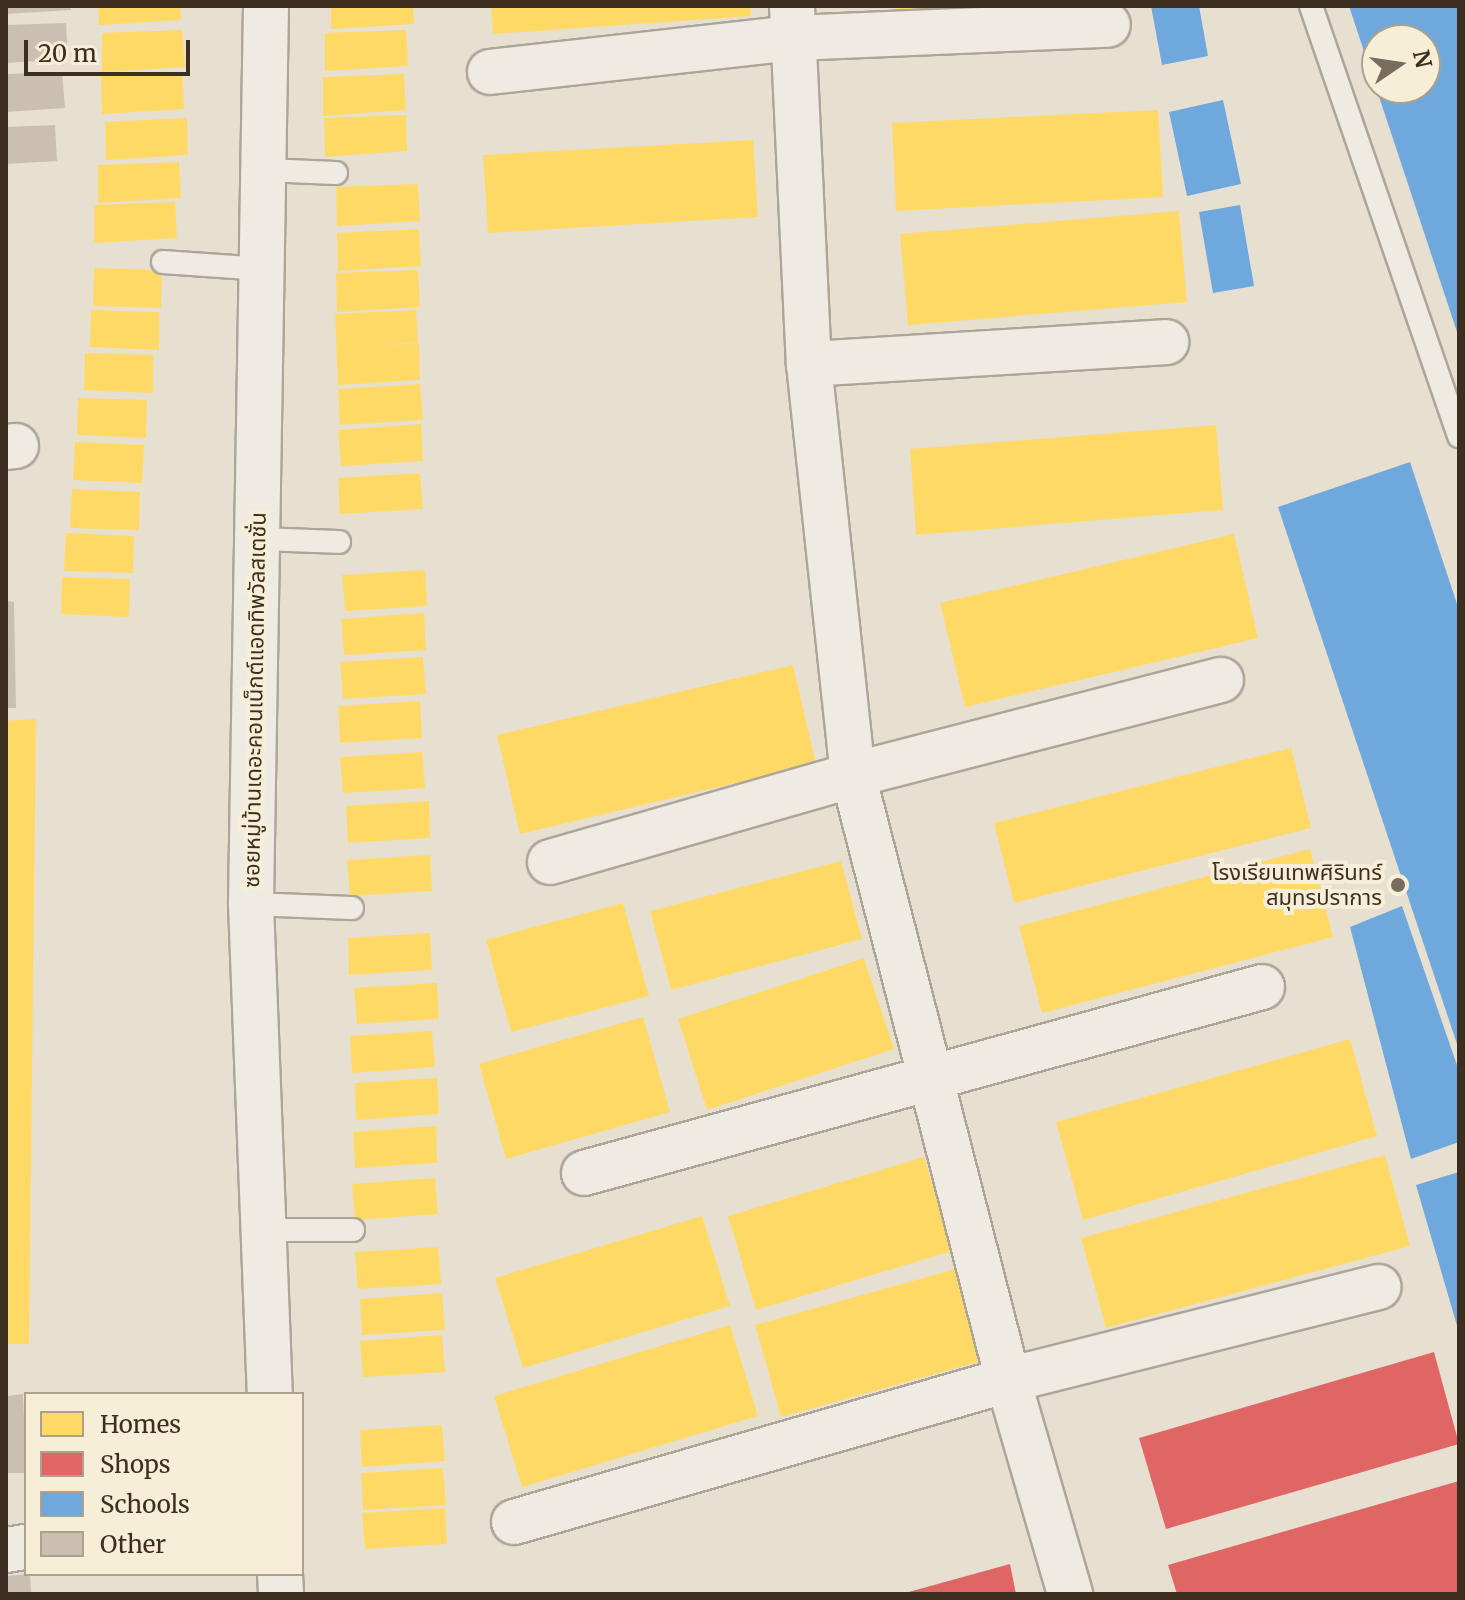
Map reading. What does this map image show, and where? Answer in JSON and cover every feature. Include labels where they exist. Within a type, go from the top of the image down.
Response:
[{"type":"street","name":"ซอยหมู่บ้านเดอะคอนเน็กต์แอตทิพวัลสเตชั่น","points":[[266,6],[251,904],[261,1230],[270,1392]]},
{"type":"street","points":[[792,22],[809,364],[853,775],[1008,1380],[1070,1594]]},
{"type":"street","points":[[490,72],[792,22],[1108,25]]},
{"type":"street","points":[[809,364],[1166,342]]},
{"type":"street","points":[[550,862],[853,775],[1221,680]]},
{"type":"street","points":[[584,1173],[1262,987]]},
{"type":"street","points":[[514,1522],[1008,1380],[1378,1287]]},
{"type":"lane","points":[[1311,6],[1459,436]]},
{"type":"lane","points":[[264,170],[336,173]]},
{"type":"lane","points":[[163,262],[263,269]]},
{"type":"lane","points":[[258,539],[339,542]]},
{"type":"lane","points":[[251,904],[352,908]]},
{"type":"lane","points":[[261,1230],[353,1230]]},
{"type":"building: Homes","points":[[98,6],[180,6],[181,20],[99,25]]},
{"type":"building: Homes","points":[[331,6],[413,6],[414,24],[331,29]]},
{"type":"building: Homes","points":[[491,6],[750,6],[751,16],[493,34]]},
{"type":"building: Homes","points":[[898,6],[944,6],[944,8],[899,11]]},
{"type":"building: Homes","points":[[182,30],[185,67],[102,72],[102,33]]},
{"type":"building: Homes","points":[[406,30],[408,66],[325,71],[325,33]]},
{"type":"building: Homes","points":[[182,72],[184,109],[102,114],[101,75]]},
{"type":"building: Homes","points":[[404,74],[406,110],[323,116],[323,77]]},
{"type":"building: Homes","points":[[1158,110],[1163,197],[896,211],[892,123]]},
{"type":"building: Homes","points":[[406,115],[407,151],[325,157],[324,118]]},
{"type":"building: Homes","points":[[187,118],[188,155],[106,160],[105,122]]},
{"type":"building: Homes","points":[[753,140],[758,217],[488,233],[483,155]]},
{"type":"building: Homes","points":[[179,162],[181,198],[98,203],[98,165]]},
{"type":"building: Homes","points":[[418,184],[420,221],[337,226],[336,187]]},
{"type":"building: Homes","points":[[175,202],[177,238],[94,243],[94,205]]},
{"type":"building: Homes","points":[[1179,211],[1187,302],[908,325],[900,234]]},
{"type":"building: Homes","points":[[419,229],[421,266],[338,271],[337,233]]},
{"type":"building: Homes","points":[[94,268],[162,270],[161,308],[93,306]]},
{"type":"building: Homes","points":[[418,270],[420,307],[337,312],[336,273]]},
{"type":"building: Homes","points":[[91,310],[159,312],[159,350],[90,347]]},
{"type":"building: Homes","points":[[416,310],[418,342],[383,345],[419,343],[420,380],[338,385],[335,314]]},
{"type":"building: Homes","points":[[85,353],[153,355],[153,393],[84,390]]},
{"type":"building: Homes","points":[[420,384],[423,420],[340,425],[338,389]]},
{"type":"building: Homes","points":[[78,398],[147,400],[146,438],[77,435]]},
{"type":"building: Homes","points":[[421,424],[423,461],[341,466],[338,430]]},
{"type":"building: Homes","points":[[1216,425],[1223,510],[916,535],[910,449]]},
{"type":"building: Homes","points":[[75,442],[144,445],[142,483],[73,480]]},
{"type":"building: Homes","points":[[420,473],[423,509],[340,514],[338,478]]},
{"type":"building: Homes","points":[[72,489],[140,492],[139,530],[70,528]]},
{"type":"building: Homes","points":[[66,533],[134,536],[133,573],[64,571]]},
{"type":"building: Homes","points":[[1234,534],[1258,638],[965,707],[940,603]]},
{"type":"building: Homes","points":[[425,570],[427,606],[345,611],[342,575]]},
{"type":"building: Homes","points":[[62,577],[130,579],[129,617],[61,614]]},
{"type":"building: Homes","points":[[424,613],[426,650],[344,655],[341,619]]},
{"type":"building: Homes","points":[[423,657],[426,694],[343,699],[340,662]]},
{"type":"building: Homes","points":[[793,665],[816,764],[520,834],[497,735]]},
{"type":"building: Homes","points":[[420,701],[422,738],[340,743],[338,706]]},
{"type":"building: Homes","points":[[36,719],[29,1344],[6,1344],[6,721]]},
{"type":"building: Homes","points":[[1291,748],[1311,828],[1014,903],[994,823]]},
{"type":"building: Homes","points":[[422,752],[425,788],[343,793],[340,757]]},
{"type":"building: Homes","points":[[429,801],[430,838],[348,843],[346,806]]},
{"type":"building: Homes","points":[[1310,849],[1333,937],[1042,1013],[1019,926]]},
{"type":"building: Homes","points":[[430,855],[432,891],[350,896],[347,860]]},
{"type":"building: Homes","points":[[841,861],[862,939],[671,990],[650,911]]},
{"type":"building: Homes","points":[[623,903],[649,996],[511,1032],[486,940]]},
{"type":"building: Homes","points":[[430,933],[432,970],[349,975],[348,938]]},
{"type":"building: Homes","points":[[864,958],[894,1049],[707,1110],[678,1019]]},
{"type":"building: Homes","points":[[437,983],[439,1019],[357,1024],[354,988]]},
{"type":"building: Homes","points":[[643,1017],[670,1112],[506,1159],[479,1064]]},
{"type":"building: Homes","points":[[432,1031],[435,1067],[352,1073],[350,1036]]},
{"type":"building: Homes","points":[[1350,1039],[1377,1136],[1083,1220],[1056,1122]]},
{"type":"building: Homes","points":[[437,1078],[439,1114],[356,1120],[355,1083]]},
{"type":"building: Homes","points":[[436,1126],[437,1163],[355,1168],[353,1132]]},
{"type":"building: Homes","points":[[1385,1155],[1410,1246],[1106,1328],[1081,1238]]},
{"type":"building: Homes","points":[[924,1157],[952,1251],[756,1310],[728,1216]]},
{"type":"building: Homes","points":[[435,1178],[438,1214],[355,1220],[352,1184]]},
{"type":"building: Homes","points":[[702,1216],[730,1306],[523,1368],[495,1278]]},
{"type":"building: Homes","points":[[438,1247],[441,1284],[358,1289],[355,1252]]},
{"type":"building: Homes","points":[[959,1268],[985,1360],[781,1417],[755,1325]]},
{"type":"building: Homes","points":[[442,1293],[445,1330],[362,1335],[360,1299]]},
{"type":"building: Homes","points":[[730,1325],[758,1416],[522,1487],[494,1396]]},
{"type":"building: Homes","points":[[442,1335],[445,1372],[363,1377],[360,1341]]},
{"type":"building: Homes","points":[[442,1425],[445,1461],[362,1467],[360,1430]]},
{"type":"building: Homes","points":[[443,1468],[446,1505],[363,1510],[361,1473]]},
{"type":"building: Homes","points":[[445,1508],[447,1544],[365,1549],[362,1513]]},
{"type":"building: Shops","points":[[1434,1352],[1459,1444],[1166,1529],[1139,1438]]},
{"type":"building: Shops","points":[[1459,1481],[1459,1594],[1177,1594],[1168,1565]]},
{"type":"building: Shops","points":[[1010,1564],[1016,1594],[905,1594],[905,1593]]},
{"type":"building: Schools","points":[[1151,6],[1199,6],[1208,56],[1162,65]]},
{"type":"building: Schools","points":[[1349,6],[1459,6],[1459,335],[1381,104],[1441,104],[1441,24],[1361,24],[1361,42]]},
{"type":"building: Schools","points":[[1223,100],[1241,184],[1187,196],[1169,112]]},
{"type":"building: Schools","points":[[1240,205],[1254,286],[1213,293],[1199,212]]},
{"type":"building: Schools","points":[[1410,462],[1459,610],[1458,1047],[1278,507]]},
{"type":"building: Schools","points":[[1402,906],[1459,1071],[1459,1142],[1411,1159],[1350,927]]},
{"type":"building: Schools","points":[[1459,1172],[1459,1329],[1458,1329],[1416,1185]]},
{"type":"building: Other","points":[[6,6],[70,6],[71,10],[6,14]]},
{"type":"building: Other","points":[[66,23],[68,59],[6,63],[6,25]]},
{"type":"building: Other","points":[[62,72],[65,108],[6,112],[6,74]]},
{"type":"building: Other","points":[[55,125],[57,161],[6,164],[6,127]]},
{"type":"building: Other","points":[[6,601],[14,602],[16,708],[6,708]]},
{"type":"building: Other","points":[[23,1394],[24,1473],[6,1473],[6,1396]]},
{"type":"building: Other","points":[[6,1576],[30,1576],[31,1594],[6,1594]]},
{"type":"place","name":"โรงเรียนเทพศิรินทร์ สมุทรปราการ","points":[[1398,885]]}]
